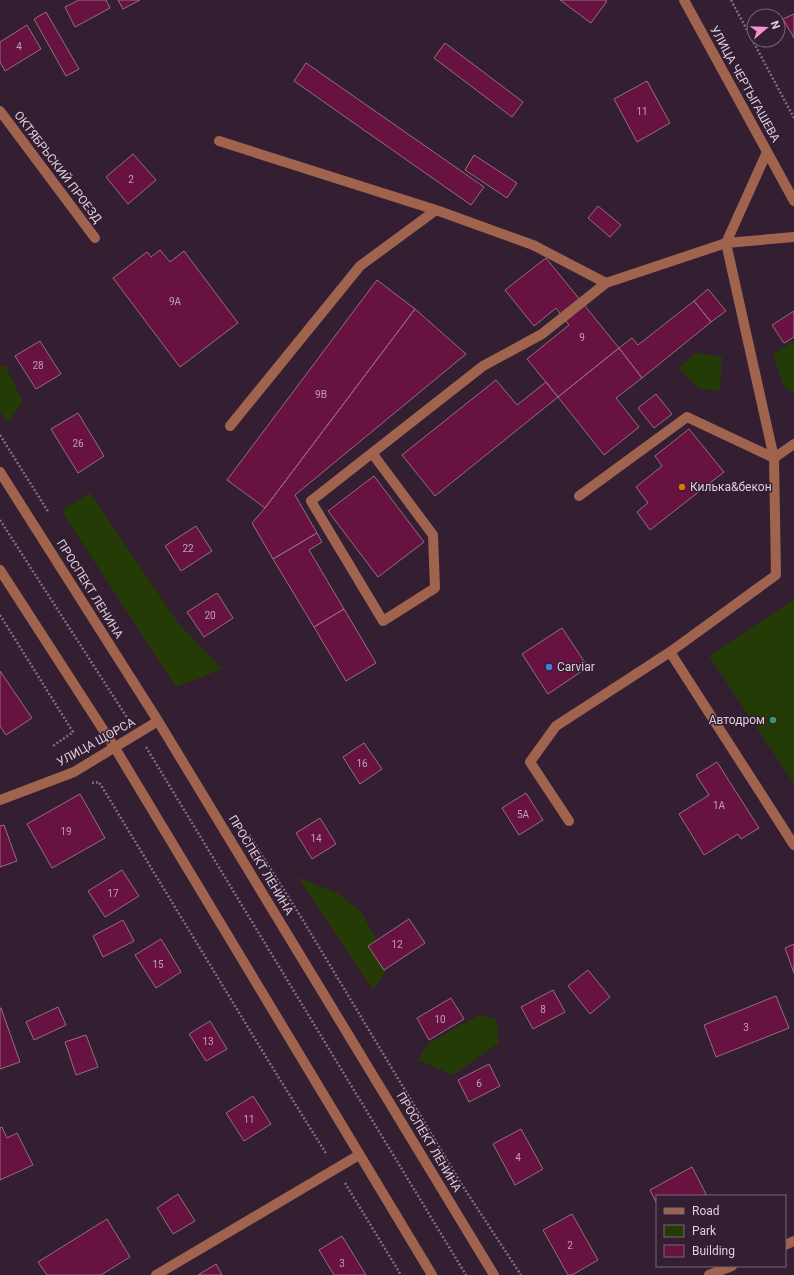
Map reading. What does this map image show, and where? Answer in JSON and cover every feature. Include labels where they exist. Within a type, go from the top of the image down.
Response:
[{"type":"street","name":"УЛИЦА ЧЕРТЫГАШЕВА","points":[[684,0],[794,201]]},
{"type":"street","name":"ОКТЯБРЬСКИЙ ПРОЕЗД","points":[[0,111],[95,238]]},
{"type":"street","points":[[219,141],[436,210],[533,244],[606,283]]},
{"type":"street","points":[[569,821],[530,762],[556,726],[670,652],[776,575],[774,458],[726,243],[767,152]]},
{"type":"street","points":[[230,426],[360,266],[436,210]]},
{"type":"street","points":[[372,453],[433,534],[435,588],[383,621],[311,501],[372,453],[483,366],[542,334],[606,283],[726,243],[794,237]]},
{"type":"street","points":[[579,496],[687,417],[774,458]]},
{"type":"street","points":[[774,458],[794,444]]},
{"type":"street","name":"ПРОСПЕКТ ЛЕНИНА","points":[[0,472],[158,721],[494,1275]]},
{"type":"street","points":[[0,570],[115,748],[432,1275]]},
{"type":"street","points":[[670,652],[794,845]]},
{"type":"street","name":"УЛИЦА ЩОРСА","points":[[0,800],[74,772],[158,721]]},
{"type":"street","points":[[156,1275],[359,1155]]},
{"type":"street","points":[[709,1275],[729,1267]]},
{"type":"path","points":[[731,0],[794,118]]},
{"type":"path","points":[[0,520],[138,734],[466,1275]]},
{"type":"path","points":[[0,615],[73,732],[53,746]]},
{"type":"path","points":[[85,784],[98,782],[400,1275]]},
{"type":"green space","points":[[794,341],[794,393],[784,387],[773,354]]},
{"type":"green space","points":[[696,353],[722,357],[720,391],[699,388],[678,368]]},
{"type":"green space","points":[[5,365],[23,402],[7,422],[0,412],[0,367]]},
{"type":"green space","points":[[90,493],[179,624],[222,669],[176,687],[64,515],[65,508]]},
{"type":"green space","name":"Автодром","points":[[794,600],[794,784],[709,656]]},
{"type":"green space","points":[[298,877],[339,894],[362,913],[390,965],[373,990]]},
{"type":"green space","points":[[479,1015],[496,1019],[499,1043],[453,1075],[418,1060],[429,1043]]},
{"type":"building","points":[[79,0],[106,0],[110,8],[75,27],[65,7]]},
{"type":"building","points":[[118,0],[140,0],[123,9]]},
{"type":"building","points":[[560,0],[605,0],[607,1],[591,23]]},
{"type":"building","points":[[46,12],[79,69],[66,76],[34,19]]},
{"type":"building","points":[[794,14],[794,38],[786,24],[786,18]]},
{"type":"building","points":[[27,25],[41,49],[5,71],[0,62],[0,42]]},
{"type":"building","points":[[445,43],[523,102],[512,117],[434,58]]},
{"type":"building","points":[[306,63],[484,187],[471,205],[294,81]]},
{"type":"building","points":[[647,81],[670,123],[637,142],[614,99]]},
{"type":"building","points":[[133,154],[156,180],[128,204],[106,177]]},
{"type":"building","points":[[474,155],[517,183],[507,198],[465,170]]},
{"type":"building","points":[[598,206],[621,225],[610,237],[588,218]]},
{"type":"building","points":[[160,250],[170,262],[184,251],[238,323],[180,367],[113,278],[147,252],[151,257]]},
{"type":"building","points":[[546,258],[619,348],[558,397],[527,359],[569,325],[556,308],[534,326],[505,290]]},
{"type":"building","points":[[377,280],[415,309],[265,508],[227,480]]},
{"type":"building","points":[[708,289],[726,311],[711,322],[694,301]]},
{"type":"building","points":[[694,301],[711,322],[642,378],[619,348],[632,338],[638,345]]},
{"type":"building","points":[[415,309],[466,354],[295,495],[317,533],[273,559],[252,523],[265,508]]},
{"type":"building","points":[[794,311],[794,337],[784,343],[772,325]]},
{"type":"building","points":[[40,341],[61,374],[36,389],[15,356]]},
{"type":"building","points":[[619,348],[642,378],[616,398],[639,427],[604,455],[558,397]]},
{"type":"building","points":[[496,380],[517,405],[546,382],[558,397],[435,496],[402,455]]},
{"type":"building","points":[[656,394],[672,414],[654,428],[638,408]]},
{"type":"building","points":[[78,413],[104,456],[78,473],[51,429]]},
{"type":"building","points":[[689,429],[724,472],[650,530],[637,512],[648,503],[636,487],[662,466],[655,456]]},
{"type":"building","points":[[374,476],[424,542],[378,577],[328,511]]},
{"type":"building","points":[[196,526],[212,551],[181,571],[165,546]]},
{"type":"building","points":[[317,533],[322,542],[309,550],[344,609],[314,627],[273,559]]},
{"type":"building","points":[[217,593],[233,618],[204,637],[187,612]]},
{"type":"building","points":[[344,609],[376,663],[346,681],[314,627]]},
{"type":"building","points":[[562,628],[588,667],[548,694],[522,654]]},
{"type":"building","points":[[0,671],[32,718],[6,735],[0,726]]},
{"type":"building","points":[[364,743],[382,769],[360,784],[343,757]]},
{"type":"building","points":[[717,762],[759,828],[741,839],[738,834],[704,855],[679,814],[709,795],[696,775]]},
{"type":"building","points":[[526,793],[543,820],[519,835],[502,808]]},
{"type":"building","points":[[80,794],[105,838],[52,868],[27,824]]},
{"type":"building","points":[[320,818],[336,844],[312,859],[296,833]]},
{"type":"building","points":[[4,825],[17,861],[0,867],[0,826]]},
{"type":"building","points":[[122,870],[139,896],[105,917],[88,891]]},
{"type":"building","points":[[409,919],[425,943],[384,970],[368,946]]},
{"type":"building","points":[[123,920],[134,941],[103,957],[93,936]]},
{"type":"building","points":[[161,939],[181,972],[156,988],[135,955]]},
{"type":"building","points":[[794,944],[794,973],[785,948]]},
{"type":"building","points":[[588,970],[610,997],[590,1014],[568,986]]},
{"type":"building","points":[[553,990],[565,1012],[533,1029],[521,1007]]},
{"type":"building","points":[[776,996],[789,1028],[716,1057],[704,1025]]},
{"type":"building","points":[[451,998],[464,1019],[429,1040],[417,1018]]},
{"type":"building","points":[[58,1007],[66,1025],[34,1040],[26,1022]]},
{"type":"building","points":[[0,1008],[20,1062],[0,1069]]},
{"type":"building","points":[[210,1021],[227,1049],[206,1061],[189,1034]]},
{"type":"building","points":[[86,1035],[98,1067],[76,1075],[65,1042]]},
{"type":"building","points":[[489,1064],[500,1086],[469,1102],[458,1080]]},
{"type":"building","points":[[253,1096],[271,1124],[244,1141],[226,1113]]},
{"type":"building","points":[[2,1127],[7,1138],[17,1133],[33,1165],[0,1180],[0,1128]]},
{"type":"building","points":[[521,1129],[543,1169],[515,1185],[493,1144]]},
{"type":"building","points":[[692,1167],[706,1194],[656,1195],[656,1202],[650,1190]]},
{"type":"building","points":[[178,1194],[195,1221],[173,1234],[157,1208]]},
{"type":"building","points":[[572,1214],[598,1260],[572,1275],[568,1275],[543,1230]]},
{"type":"building","points":[[107,1219],[130,1257],[101,1275],[47,1275],[38,1262]]},
{"type":"building","points":[[342,1236],[366,1275],[334,1275],[319,1250]]},
{"type":"building","points":[[216,1264],[222,1275],[198,1275]]},
{"type":"place","name":"Килька&бекон","points":[[682,487]]},
{"type":"place","name":"Carviar","points":[[549,667]]},
{"type":"place","name":"Автодром","points":[[773,720]]}]
